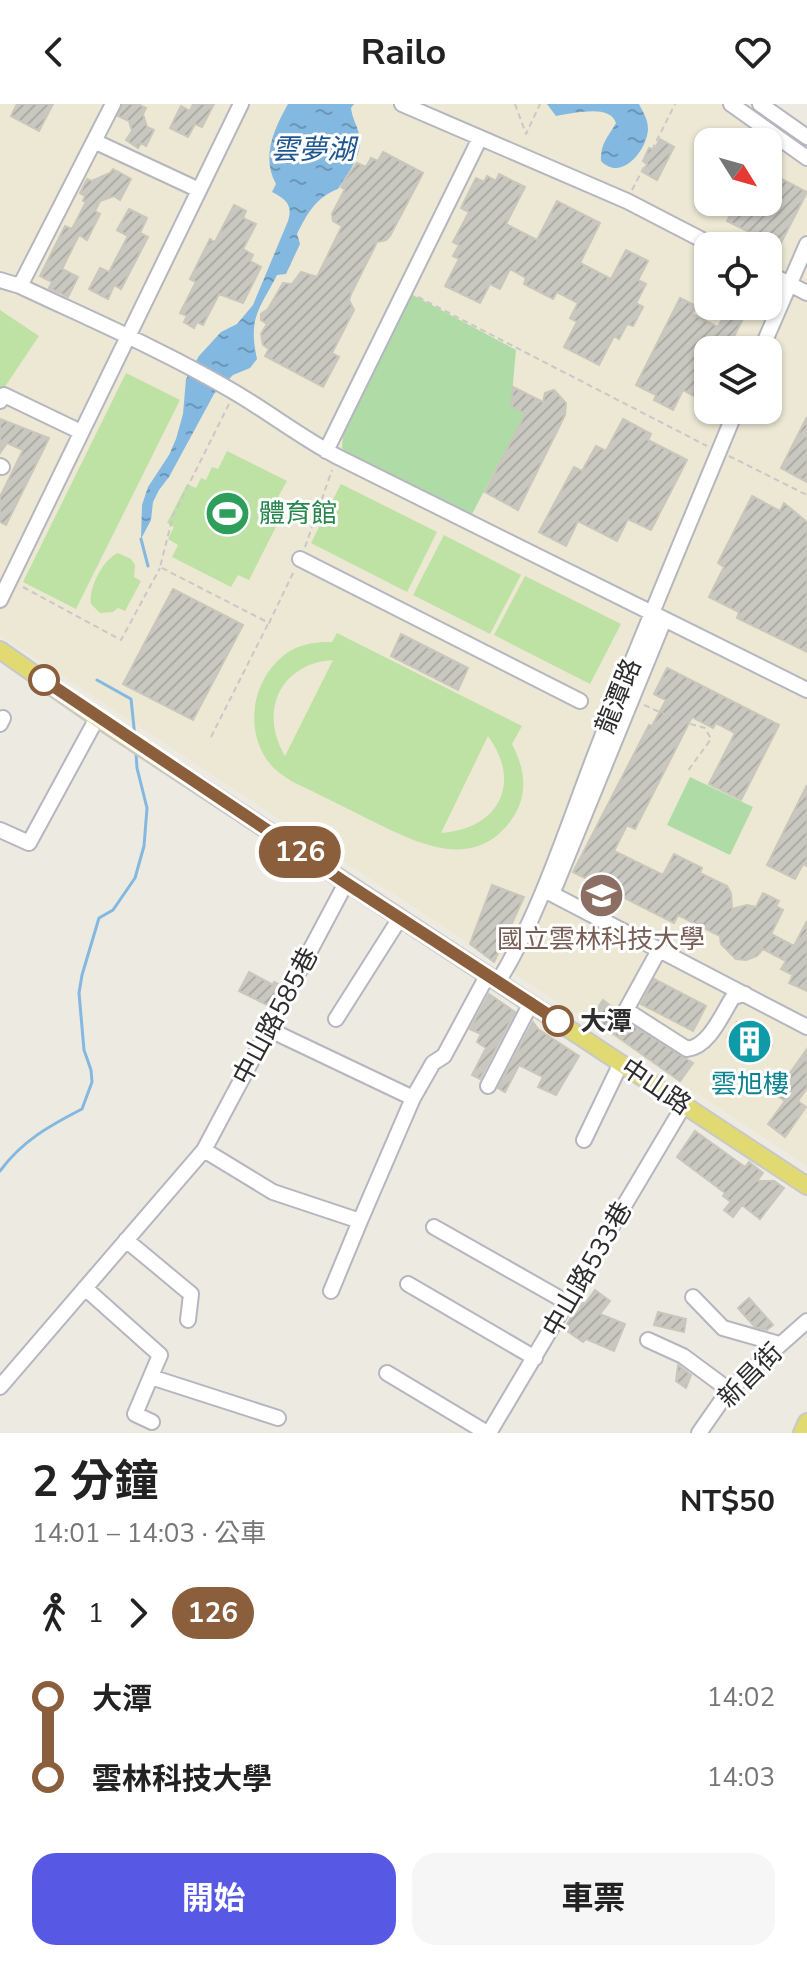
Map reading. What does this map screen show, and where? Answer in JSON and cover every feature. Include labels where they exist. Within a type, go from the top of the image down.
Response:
[{"type":"main road","name":"中山路","points":[[0,650],[97,718],[807,1186]]},
{"type":"main road","points":[[802,1433],[807,1422]]},
{"type":"street","points":[[20,286],[113,104]]},
{"type":"street","points":[[0,600],[241,104]]},
{"type":"street","points":[[402,104],[627,201],[694,236]]},
{"type":"street","points":[[731,104],[807,158]]},
{"type":"street","points":[[760,104],[807,137]]},
{"type":"street","points":[[332,454],[480,138]]},
{"type":"street","points":[[96,142],[199,190]]},
{"type":"street","points":[[775,336],[797,288],[807,244]]},
{"type":"street","points":[[0,280],[20,286],[186,366],[232,390],[332,454],[807,690]]},
{"type":"street","points":[[769,336],[797,288]]},
{"type":"street","points":[[0,401],[4,395],[81,432]]},
{"type":"street","name":"龍潭路","points":[[493,979],[512,958],[541,892],[724,454],[732,424]]},
{"type":"street","points":[[738,424],[657,617],[552,894],[807,1027]]},
{"type":"street","points":[[300,559],[580,701]]},
{"type":"street","points":[[0,830],[29,843],[97,718]]},
{"type":"street","name":"中山路585巷","points":[[0,1387],[204,1150],[346,883]]},
{"type":"street","points":[[336,1019],[400,918]]},
{"type":"street","points":[[659,950],[626,1010],[687,1049],[704,1043],[733,997],[745,994]]},
{"type":"street","points":[[331,1291],[413,1098],[433,1063],[444,1056],[493,979]]},
{"type":"street","points":[[488,1086],[531,1003]]},
{"type":"street","points":[[268,1029],[413,1098]]},
{"type":"street","points":[[584,1140],[621,1063]]},
{"type":"street","name":"中山路533巷","points":[[488,1433],[684,1105]]},
{"type":"street","points":[[204,1150],[273,1192],[360,1221]]},
{"type":"street","points":[[434,1227],[568,1303]]},
{"type":"street","points":[[126,1240],[191,1294],[188,1320]]},
{"type":"street","points":[[408,1284],[535,1358]]},
{"type":"street","points":[[85,1288],[160,1355],[135,1414],[152,1422]]},
{"type":"street","points":[[693,1297],[723,1328],[779,1344]]},
{"type":"street","name":"新昌街","points":[[699,1433],[729,1390],[807,1321]]},
{"type":"street","points":[[648,1340],[683,1356],[729,1390]]},
{"type":"street","points":[[387,1373],[488,1433]]},
{"type":"street","points":[[151,1377],[278,1418]]},
{"type":"path","points":[[515,104],[526,134],[540,104]]},
{"type":"path","points":[[652,150],[675,104]]},
{"type":"path","points":[[627,201],[646,163]]},
{"type":"path","points":[[412,294],[807,495]]},
{"type":"path","points":[[10,580],[121,640],[160,567],[173,516],[232,390]]},
{"type":"path","points":[[211,737],[300,559],[332,454]]},
{"type":"path","points":[[160,567],[269,623]]},
{"type":"path","points":[[637,701],[680,721],[705,728],[711,739],[687,772]]},
{"type":"shaded area","name":"國立雲林科技大學","points":[[0,104],[739,104],[773,128],[694,128],[694,216],[782,216],[782,134],[807,152],[807,1166],[0,635]]},
{"type":"green space","points":[[411,294],[516,350],[511,405],[525,414],[471,516],[349,457],[342,448],[343,433]]},
{"type":"green space","points":[[0,310],[39,336],[0,394]]},
{"type":"green space","points":[[126,373],[180,400],[76,609],[23,582]]},
{"type":"green space","name":"體育館","points":[[227,451],[287,481],[278,497],[288,503],[249,580],[238,575],[231,587],[172,557],[178,545],[168,539],[174,527],[167,523],[187,484],[196,488],[201,478],[206,480],[212,467],[218,469]]},
{"type":"green space","points":[[341,484],[437,532],[407,592],[311,543]]},
{"type":"green space","points":[[444,535],[521,575],[490,634],[413,595]]},
{"type":"green space","points":[[118,553],[131,559],[135,565],[134,577],[141,581],[125,611],[118,608],[113,612],[100,613],[91,604],[94,583],[107,561]]},
{"type":"green space","points":[[525,576],[621,624],[590,684],[494,635]]},
{"type":"green space","points":[[337,633],[522,726],[512,744],[522,772],[521,800],[512,819],[497,836],[480,845],[462,849],[424,844],[291,781],[271,765],[256,736],[254,720],[255,704],[267,674],[277,661],[300,646],[332,642]],"holes":[[[333,660],[285,756],[274,722],[279,692],[300,670]],[[488,736],[503,771],[504,787],[499,801],[477,823],[461,830],[441,833]]]},
{"type":"green space","points":[[690,777],[753,807],[730,855],[667,825]]},
{"type":"water","name":"雲夢湖","points":[[288,104],[354,104],[351,108],[360,141],[357,156],[338,189],[318,201],[297,234],[300,244],[286,274],[277,275],[257,315],[254,334],[257,359],[250,368],[233,375],[214,394],[159,490],[153,502],[151,520],[141,539],[142,505],[148,487],[176,439],[183,414],[186,379],[199,356],[221,332],[237,324],[253,305],[288,221],[290,211],[287,203],[272,192],[276,184],[270,153],[274,133]]},
{"type":"water","points":[[547,104],[639,104],[647,122],[647,138],[632,161],[617,168],[609,167],[601,161],[601,155],[616,123],[612,117],[607,113],[591,111],[556,116]]},
{"type":"building","points":[[17,104],[53,104],[39,131],[11,116]]},
{"type":"building","points":[[123,104],[138,104],[146,108],[143,114],[147,127],[154,130],[146,146],[141,143],[138,148],[126,140],[132,131],[129,121],[118,116]]},
{"type":"building","points":[[193,104],[214,104],[202,127],[195,124],[188,137],[170,128],[181,106],[190,111]]},
{"type":"building","points":[[660,139],[674,147],[657,180],[643,172],[647,164],[643,161],[649,148],[654,150]]},
{"type":"building","points":[[383,152],[423,173],[390,236],[377,242],[351,294],[349,300],[354,310],[332,353],[339,357],[323,387],[265,356],[269,349],[263,345],[261,334],[267,324],[261,320],[261,314],[268,309],[283,283],[292,284],[301,272],[317,277],[342,226],[333,221],[332,214],[345,189],[341,187],[345,179],[357,163],[366,167],[371,158],[378,161]]},
{"type":"building","points":[[113,169],[131,179],[120,200],[114,196],[100,201],[95,211],[100,214],[87,240],[79,235],[62,269],[78,277],[68,297],[49,288],[52,282],[40,276],[65,226],[72,229],[86,202],[83,201],[85,196],[80,193],[87,179],[92,181]]},
{"type":"building","points":[[499,174],[525,187],[506,224],[537,240],[557,201],[600,223],[580,263],[611,279],[626,250],[648,261],[638,280],[646,284],[636,303],[643,307],[633,326],[627,324],[619,339],[614,336],[599,365],[564,347],[577,322],[570,318],[578,303],[557,292],[553,299],[524,284],[526,278],[510,269],[500,289],[490,284],[480,303],[445,286],[459,259],[453,256],[459,245],[453,242],[469,212],[461,208],[476,178],[484,182],[487,176],[496,181]]},
{"type":"building","points":[[782,179],[807,192],[782,241],[782,232],[749,232],[727,221],[730,216],[782,216]]},
{"type":"building","points":[[234,205],[246,211],[243,218],[256,224],[243,249],[253,255],[250,261],[261,267],[243,303],[219,294],[203,325],[197,322],[194,328],[184,322],[187,316],[180,313],[196,282],[190,279],[210,239],[215,242]]},
{"type":"building","points":[[129,209],[147,218],[140,233],[148,237],[121,289],[114,285],[108,299],[89,289],[100,268],[109,272],[128,236],[117,230]]},
{"type":"building","points":[[680,298],[694,305],[694,320],[704,320],[718,327],[722,320],[742,320],[734,336],[694,336],[694,396],[683,390],[673,410],[654,400],[656,395],[636,385]]},
{"type":"building","points":[[513,387],[543,402],[545,393],[554,390],[566,403],[565,415],[518,510],[485,492],[525,414],[511,406]]},
{"type":"building","points":[[807,417],[807,482],[781,468]]},
{"type":"building","points":[[0,419],[49,438],[6,525],[0,522],[0,497],[23,450],[7,443],[0,453]]},
{"type":"building","points":[[623,419],[651,434],[648,440],[687,460],[651,530],[628,519],[617,541],[578,521],[566,546],[539,532],[574,467],[582,471],[596,446],[606,451]]},
{"type":"building","points":[[752,496],[780,511],[784,503],[807,522],[807,652],[737,618],[739,612],[709,597],[724,567],[718,563]]},
{"type":"building","points":[[173,589],[243,625],[193,720],[123,684]]},
{"type":"building","points":[[401,634],[468,668],[458,690],[391,656]]},
{"type":"building","points":[[667,668],[779,725],[741,800],[709,784],[735,733],[716,723],[713,728],[692,717],[635,829],[627,825],[614,851],[663,875],[674,854],[702,868],[700,873],[727,886],[731,893],[732,909],[747,905],[756,907],[763,893],[779,901],[776,906],[783,910],[771,934],[794,946],[807,921],[807,991],[789,983],[793,975],[781,969],[786,961],[763,949],[757,956],[746,960],[736,959],[721,944],[720,936],[678,915],[674,923],[573,872],[649,725],[652,726],[666,700],[654,694]]},
{"type":"building","points":[[807,785],[807,866],[803,864],[795,879],[767,865]]},
{"type":"building","points":[[492,885],[524,897],[494,962],[470,944]]},
{"type":"building","points":[[249,972],[273,985],[274,982],[280,985],[269,1006],[239,991]]},
{"type":"building","points":[[654,979],[706,1006],[693,1031],[641,1004]]},
{"type":"building","points":[[489,994],[515,1012],[480,1079],[472,1075],[486,1048],[477,1042],[481,1034],[470,1029]]},
{"type":"building","points":[[603,1000],[621,1018],[693,1063],[680,1081],[591,1018]]},
{"type":"building","points":[[533,1022],[538,1029],[579,1056],[556,1095],[538,1087],[543,1077],[519,1065],[505,1092],[498,1088]]},
{"type":"building","name":"雲旭樓","points":[[737,1022],[772,1046],[762,1060],[727,1037]]},
{"type":"building","points":[[807,1049],[807,1088],[798,1101],[806,1107],[785,1137],[768,1124],[785,1101],[775,1094]]},
{"type":"building","points":[[695,1131],[745,1167],[749,1162],[763,1173],[757,1181],[774,1181],[784,1188],[760,1219],[742,1205],[733,1217],[724,1210],[731,1202],[723,1196],[725,1193],[677,1157]]},
{"type":"building","points":[[595,1290],[610,1301],[600,1314],[625,1324],[614,1351],[586,1339],[583,1342],[564,1329],[581,1301],[585,1304]]},
{"type":"building","points":[[749,1298],[773,1325],[767,1330],[755,1327],[738,1308]]},
{"type":"building","points":[[658,1312],[686,1319],[684,1332],[654,1325]]},
{"type":"building","points":[[678,1365],[691,1375],[686,1388],[676,1381]]},
{"type":"waterway","points":[[141,539],[148,566]]},
{"type":"waterway","points":[[97,680],[131,699],[135,737]]},
{"type":"waterway","points":[[0,1171],[17,1151],[37,1135],[82,1109],[92,1082],[84,1050],[79,993],[99,918],[113,910],[135,878],[144,846],[147,808],[136,753]]},
{"type":"bus line","name":"126","points":[[44,680],[558,1021]]},
{"type":"place","name":"體育館","points":[[228,513]]},
{"type":"place","name":"國立雲林科技大學","points":[[601,896]]},
{"type":"place","name":"大潭","points":[[558,1021]]},
{"type":"place","name":"雲旭樓","points":[[750,1041]]}]
